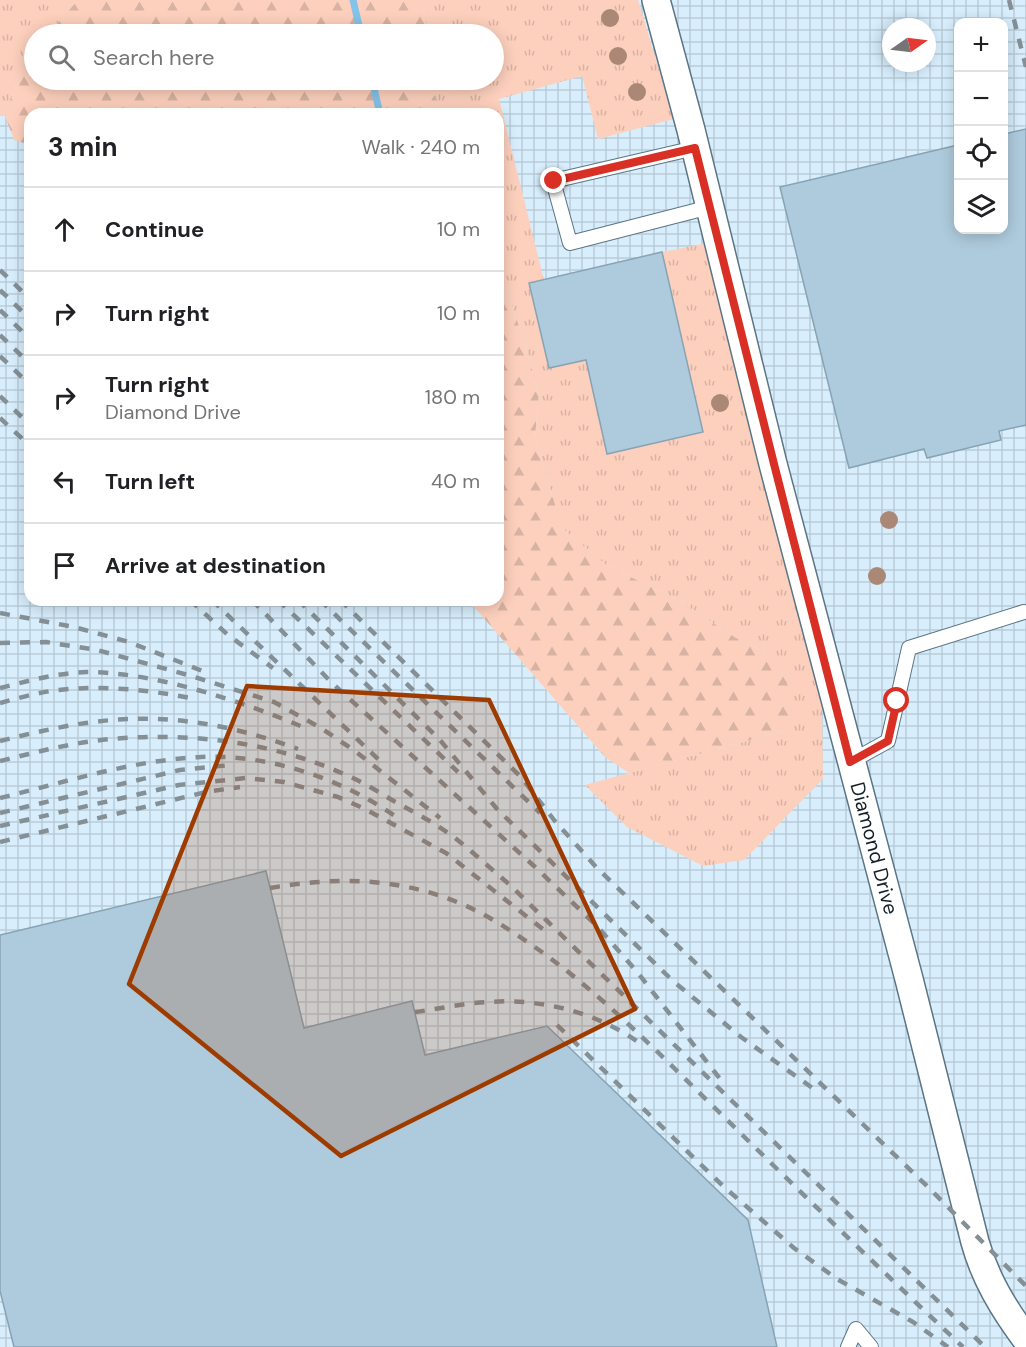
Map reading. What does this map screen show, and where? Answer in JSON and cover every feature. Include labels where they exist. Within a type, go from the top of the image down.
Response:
[{"type":"street","name":"Diamond Drive","points":[[656,0],[850,762],[909,979],[951,1153],[980,1259],[1000,1301],[1026,1339]]},
{"type":"lane","points":[[695,148],[554,181],[570,243],[710,207]]},
{"type":"lane","points":[[850,762],[888,741],[909,648],[1024,612]]},
{"type":"lane","points":[[848,1347],[856,1329],[871,1347]]},
{"type":"highlighted area","points":[[247,686],[489,700],[635,1009],[341,1156],[129,984]]},
{"type":"shaded area","points":[[0,0],[1026,0],[1026,1347],[0,1347]]},
{"type":"green space","points":[[0,0],[78,0],[57,24],[24,24],[24,62],[5,116],[0,116]]},
{"type":"green space","points":[[78,0],[421,0],[427,24],[57,24]]},
{"type":"green space","points":[[421,0],[638,0],[674,119],[598,139],[582,76],[499,99],[501,108],[442,108],[434,95],[434,90],[504,90],[504,24],[427,24]]},
{"type":"green space","points":[[24,62],[24,90],[434,90],[434,95],[442,108],[24,108],[24,143],[14,140],[5,116]]},
{"type":"green space","points":[[504,119],[544,280],[529,283],[549,368],[586,360],[607,454],[662,252],[707,243],[822,706],[823,779],[744,860],[703,866],[627,827],[585,785],[783,731],[775,657],[736,638],[678,600],[606,565],[562,528],[535,437],[539,393],[514,310],[504,288]]},
{"type":"green space","points":[[504,288],[514,310],[539,393],[535,437],[562,528],[606,565],[678,600],[736,638],[775,657],[795,701],[783,731],[629,773],[605,757],[473,606],[504,606]]},
{"type":"building","points":[[1026,129],[1026,425],[999,431],[1001,440],[927,458],[924,449],[849,468],[780,187],[954,146],[954,234],[1008,234],[1008,133]]},
{"type":"building","points":[[662,252],[703,432],[607,454],[586,360],[549,368],[529,283]]},
{"type":"building","points":[[266,871],[304,1028],[412,1001],[425,1055],[547,1026],[748,1220],[777,1347],[14,1347],[0,1291],[0,935]]},
{"type":"waterway","points":[[353,0],[359,24]]},
{"type":"waterway","points":[[374,90],[379,108]]},
{"type":"railway","points":[[1009,0],[1026,67]]},
{"type":"railway","points":[[0,270],[24,293]]},
{"type":"railway","points":[[0,290],[24,313]]},
{"type":"railway","points":[[0,310],[24,333]]},
{"type":"railway","points":[[0,335],[24,358]]},
{"type":"railway","points":[[0,356],[24,379]]},
{"type":"railway","points":[[0,396],[24,419]]},
{"type":"railway","points":[[0,418],[24,440]]},
{"type":"railway","points":[[197,606],[228,635],[273,668]]},
{"type":"railway","points":[[218,606],[380,761]]},
{"type":"railway","points":[[258,606],[332,683],[597,926],[638,973],[724,1084]]},
{"type":"railway","points":[[284,606],[458,772]]},
{"type":"railway","points":[[304,606],[440,740],[497,809],[673,981],[741,1037],[818,1092]]},
{"type":"railway","points":[[326,606],[540,813]]},
{"type":"railway","points":[[346,606],[521,777],[554,820],[597,868],[928,1187],[1026,1286]]},
{"type":"railway","points":[[0,613],[74,627],[129,642],[205,672]]},
{"type":"railway","points":[[0,643],[46,642],[97,650],[274,702],[321,728],[355,751],[440,818]]},
{"type":"railway","points":[[0,688],[64,674],[112,673],[197,690],[252,707],[303,727]]},
{"type":"railway","points":[[0,703],[52,691],[93,688],[145,691],[196,699]]},
{"type":"railway","points":[[0,741],[75,725],[141,719],[219,726],[298,749]]},
{"type":"railway","points":[[0,761],[98,740],[171,737],[230,742],[260,747],[317,763],[357,780],[430,821],[459,841],[510,885],[985,1347]]},
{"type":"railway","points":[[0,798],[150,762],[226,757],[277,764],[302,771],[351,790],[395,816]]},
{"type":"railway","points":[[0,813],[180,770],[231,765]]},
{"type":"railway","points":[[0,826],[179,785],[246,778],[284,782],[338,797],[446,853],[549,934]]},
{"type":"railway","points":[[0,842],[206,792],[240,787]]},
{"type":"railway","points":[[270,888],[341,881],[411,888],[468,907],[539,950],[587,987],[631,1027],[963,1347]]},
{"type":"railway","points":[[415,1012],[489,1002],[509,1001],[549,1005],[608,1024],[642,1045]]},
{"type":"railway","points":[[557,1025],[723,1186],[794,1248],[837,1279],[913,1322],[948,1347]]},
{"type":"route","points":[[554,181],[695,148],[850,762],[888,741],[897,701]]}]
